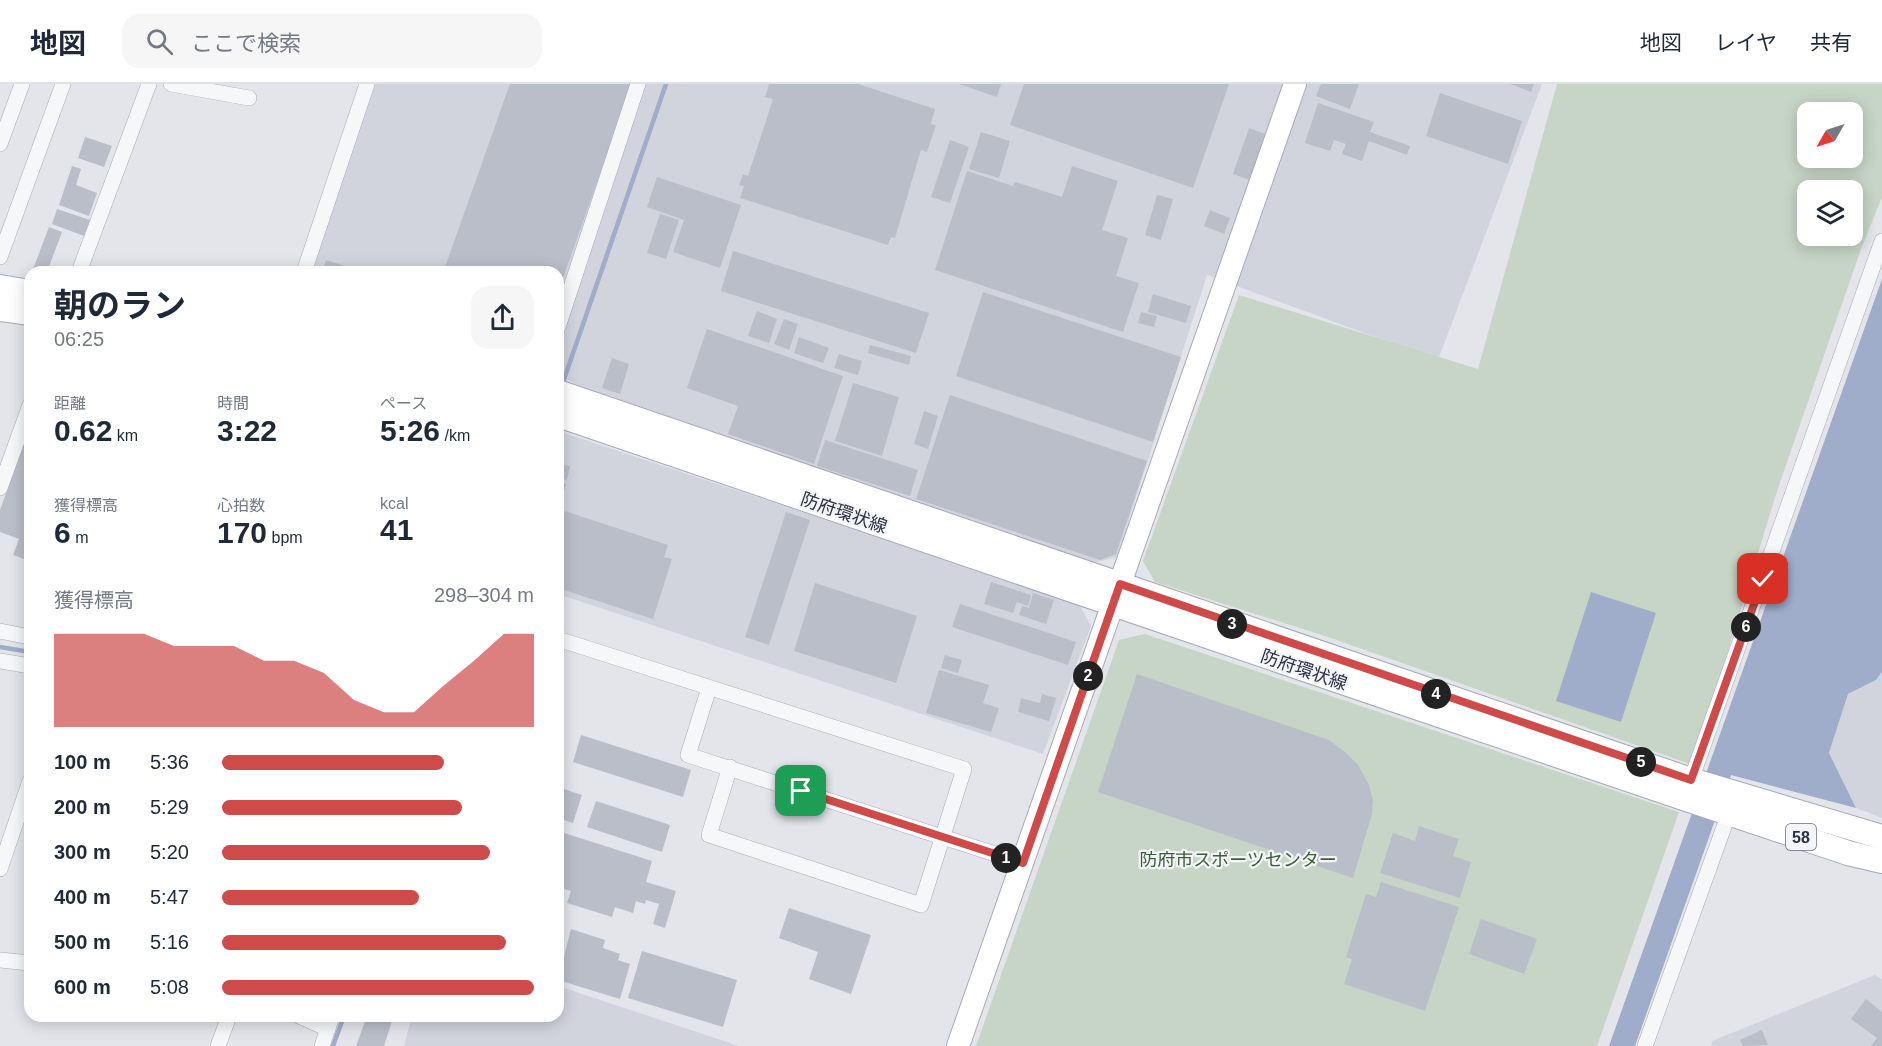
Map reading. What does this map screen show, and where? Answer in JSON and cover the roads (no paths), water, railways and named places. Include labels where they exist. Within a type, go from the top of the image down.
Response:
[{"type":"main road","points":[[0,287],[24,291]]},
{"type":"main road","points":[[0,309],[24,312]]},
{"type":"main road","name":"防府環状線","points":[[564,394],[1116,595]]},
{"type":"main road","name":"防府環状線","points":[[564,417],[1116,595],[1685,788],[1848,853],[1882,861]]},
{"type":"main road","name":"防府環状線","points":[[1727,805],[1882,837]]},
{"type":"street","points":[[0,144],[22,84]]},
{"type":"street","points":[[0,257],[63,84]]},
{"type":"street","points":[[82,266],[149,84]]},
{"type":"street","points":[[171,84],[249,98]]},
{"type":"street","points":[[306,266],[367,84]]},
{"type":"street","points":[[564,309],[638,84]]},
{"type":"street","points":[[958,1046],[1295,84]]},
{"type":"street","points":[[1685,788],[1882,241]]},
{"type":"street","points":[[0,488],[24,422]]},
{"type":"street","points":[[0,631],[24,636]]},
{"type":"street","points":[[564,641],[964,770],[921,905],[709,835],[730,767]]},
{"type":"street","points":[[0,661],[24,665]]},
{"type":"street","points":[[709,688],[688,755],[1023,863]]},
{"type":"street","points":[[0,869],[24,799]]},
{"type":"street","points":[[1645,1046],[1727,805]]},
{"type":"street","points":[[0,960],[24,962]]},
{"type":"street","points":[[218,1046],[227,1022]]},
{"type":"street","points":[[322,1046],[330,1022]]},
{"type":"water","points":[[1882,279],[1882,672],[1876,680],[1848,694],[1829,753],[1856,808],[1731,775],[1635,1046],[1609,1046]]},
{"type":"water","points":[[1591,592],[1656,613],[1621,722],[1556,701]]},
{"type":"waterway","points":[[564,379],[666,84]]},
{"type":"waterway","points":[[0,647],[24,651]]},
{"type":"waterway","points":[[333,1046],[342,1022]]},
{"type":"park label","name":"防府市スポーツセンター","points":[[1238,860]]}]
